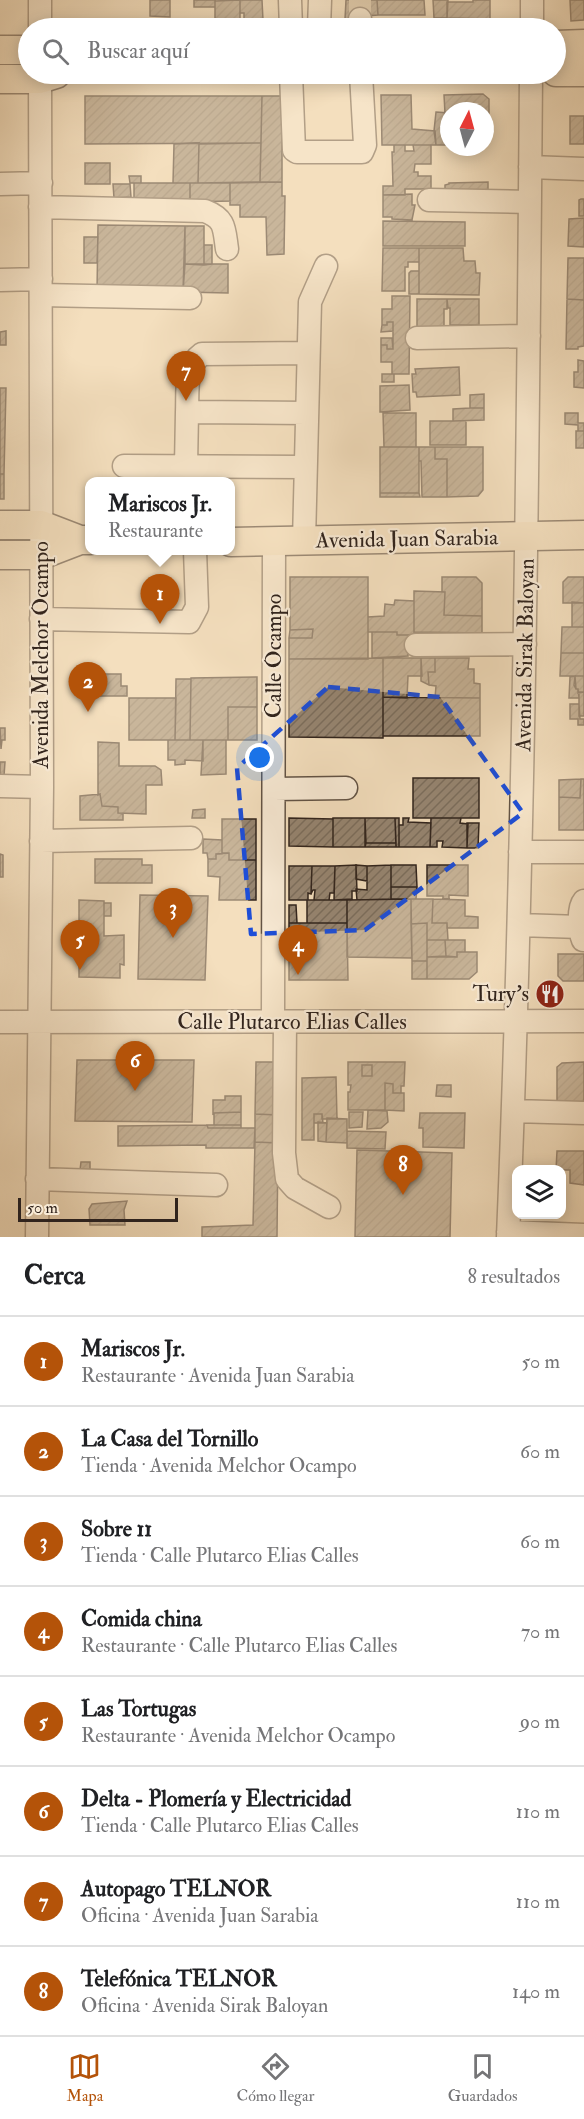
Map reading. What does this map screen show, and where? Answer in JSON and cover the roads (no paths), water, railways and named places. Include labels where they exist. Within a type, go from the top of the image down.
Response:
[{"type":"main road","points":[[566,45],[584,44]]},
{"type":"main road","points":[[0,50],[18,50]]},
{"type":"main road","points":[[566,72],[584,72]]},
{"type":"main road","points":[[0,79],[18,77]]},
{"type":"main road","points":[[0,525],[41,525],[85,540]]},
{"type":"main road","name":"Avenida Juan Sarabia","points":[[235,542],[584,535]]},
{"type":"main road","points":[[0,555],[41,555],[85,540]]},
{"type":"street","points":[[40,0],[40,18]]},
{"type":"street","points":[[290,0],[291,18]]},
{"type":"street","points":[[319,18],[320,0]]},
{"type":"street","points":[[532,0],[532,18]]},
{"type":"street","name":"Avenida Melchor Ocampo","points":[[37,1237],[42,787],[40,183],[46,84]]},
{"type":"street","points":[[291,84],[294,150],[297,152],[362,152],[365,146],[362,84]]},
{"type":"street","name":"Avenida Sirak Baloyan","points":[[508,1235],[519,925],[528,537],[531,84]]},
{"type":"street","points":[[530,168],[584,169]]},
{"type":"street","points":[[0,184],[40,183]]},
{"type":"street","points":[[429,200],[530,202]]},
{"type":"street","points":[[40,207],[206,211],[216,215],[223,223],[227,249]]},
{"type":"street","points":[[304,541],[304,467],[310,302],[326,266]]},
{"type":"street","points":[[0,280],[41,287],[190,298]]},
{"type":"street","points":[[417,338],[529,336]]},
{"type":"street","points":[[186,466],[190,368],[195,359],[202,354],[308,353]]},
{"type":"street","points":[[187,412],[306,413]]},
{"type":"street","points":[[124,466],[304,467]]},
{"type":"street","points":[[171,477],[186,466]]},
{"type":"street","name":"Calle Ocampo","points":[[274,542],[274,789],[284,1153],[287,1179],[295,1188],[329,1207]]},
{"type":"street","points":[[41,619],[189,621],[197,607],[195,555]]},
{"type":"street","points":[[416,645],[525,644]]},
{"type":"street","points":[[0,786],[42,787]]},
{"type":"street","points":[[274,789],[346,788]]},
{"type":"street","points":[[41,841],[191,838]]},
{"type":"street","points":[[520,852],[584,852]]},
{"type":"street","points":[[519,925],[582,934],[581,904],[584,901]]},
{"type":"street","name":"Calle Plutarco Elias Calles","points":[[0,1022],[584,1022]]},
{"type":"street","points":[[513,1111],[584,1113]]},
{"type":"street","points":[[37,1179],[216,1185]]},
{"type":"street","points":[[508,1235],[584,1235]]},
{"type":"tunnel","points":[[360,0],[360,18]]},
{"type":"place","name":"Autopago TELNOR","points":[[186,401]]},
{"type":"place","name":"Mariscos Jr.","points":[[160,624]]},
{"type":"place","name":"La Casa del Tornillo","points":[[88,712]]},
{"type":"place","name":"Sobre 11","points":[[173,938]]},
{"type":"place","name":"Las Tortugas","points":[[80,970]]},
{"type":"place","name":"Comida china","points":[[298,975]]},
{"type":"place","name":"Tury's","points":[[550,994]]},
{"type":"place","name":"Delta - Plomería y Electricidad","points":[[135,1091]]},
{"type":"place","name":"Telefónica TELNOR","points":[[403,1195]]}]
